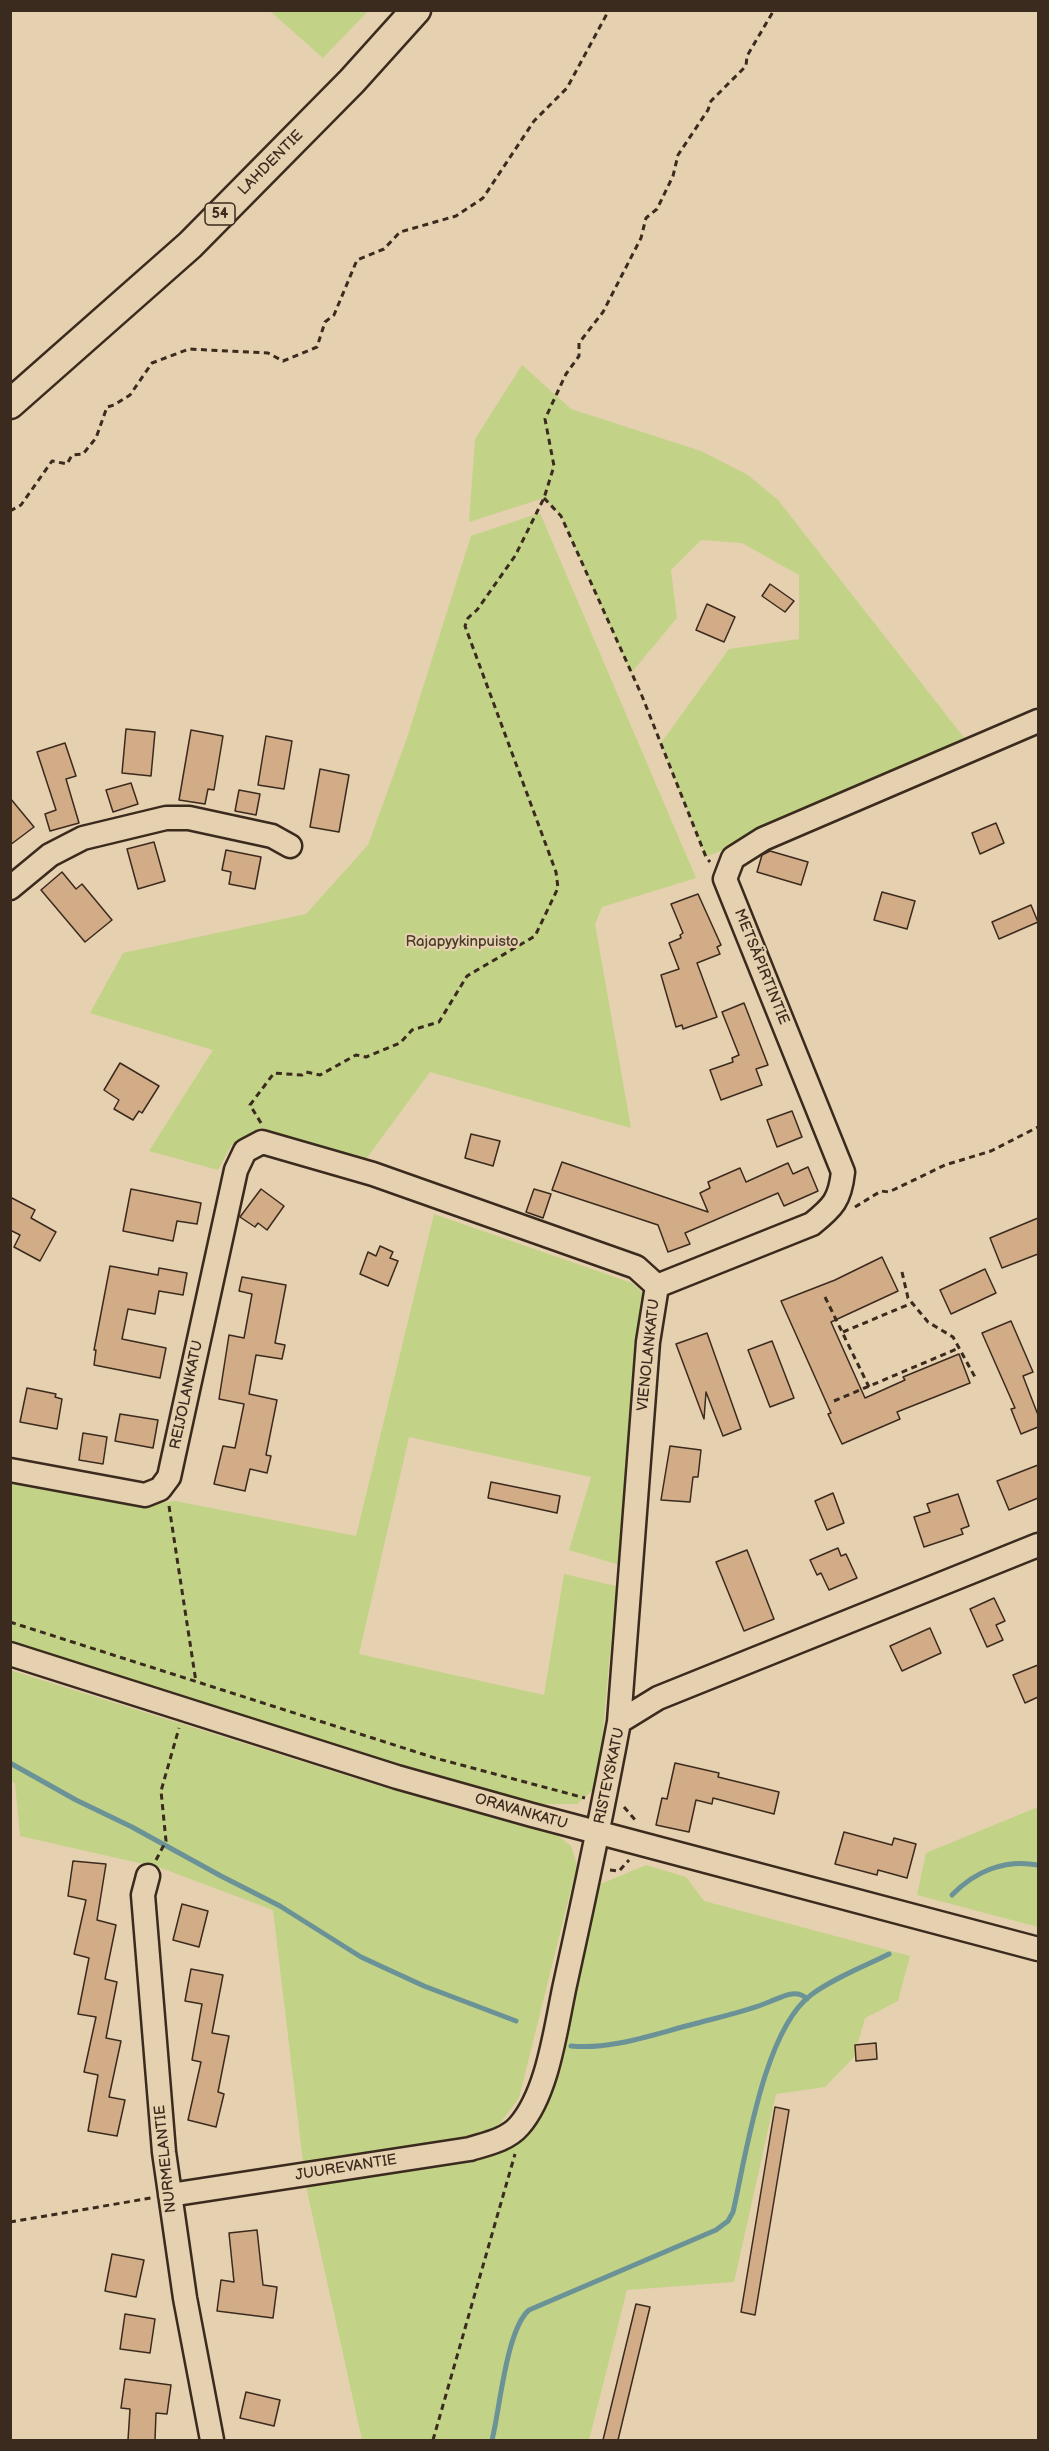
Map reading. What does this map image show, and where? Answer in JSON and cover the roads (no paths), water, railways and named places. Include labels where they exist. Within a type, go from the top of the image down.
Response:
[{"type":"main road","name":"LAHDENTIE","points":[[10,404],[190,245],[352,81],[416,10]]},
{"type":"street","name":"METSÄPIRTINTIE","points":[[657,1286],[812,1224],[832,1208],[841,1191],[843,1173],[725,879],[733,858],[763,839],[1038,721]]},
{"type":"street","points":[[10,888],[50,855],[83,838],[166,818],[189,818],[272,836],[290,846]]},
{"type":"street","name":"VIENOLANKATU","points":[[245,1151],[262,1142],[373,1174],[636,1267],[657,1286],[648,1342],[619,1722]]},
{"type":"street","name":"REIJOLANKATU","points":[[10,1470],[145,1495],[160,1489],[169,1477],[219,1242],[236,1170],[245,1151]]},
{"type":"street","name":"RISTEYSKATU","points":[[518,2128],[532,2107],[546,2070],[598,1834],[619,1722],[658,1698],[1038,1545]]},
{"type":"street","name":"ORAVANKATU","points":[[10,1654],[398,1777],[598,1834],[1038,1950]]},
{"type":"street","name":"NURMELANTIE","points":[[148,1875],[143,1895],[164,2152],[191,2333],[212,2440]]},
{"type":"street","name":"JUUREVANTIE","points":[[170,2195],[470,2149],[501,2139],[518,2128]]},
{"type":"waterway","points":[[10,1763],[76,1800],[132,1827],[280,1906],[361,1957],[424,1986],[516,2021]]},
{"type":"waterway","points":[[952,1895],[970,1879],[991,1869],[1014,1864],[1038,1865]]},
{"type":"waterway","points":[[492,2440],[509,2352],[521,2320],[529,2310],[716,2230],[728,2221],[733,2212],[759,2095],[781,2036],[795,2012],[820,1989],[889,1954]]},
{"type":"waterway","points":[[571,2046],[602,2046],[633,2040],[741,2012],[789,1994],[798,1994],[807,1999]]},
{"type":"park label","name":"Rajapyykinpuisto","points":[[462,942]]}]
